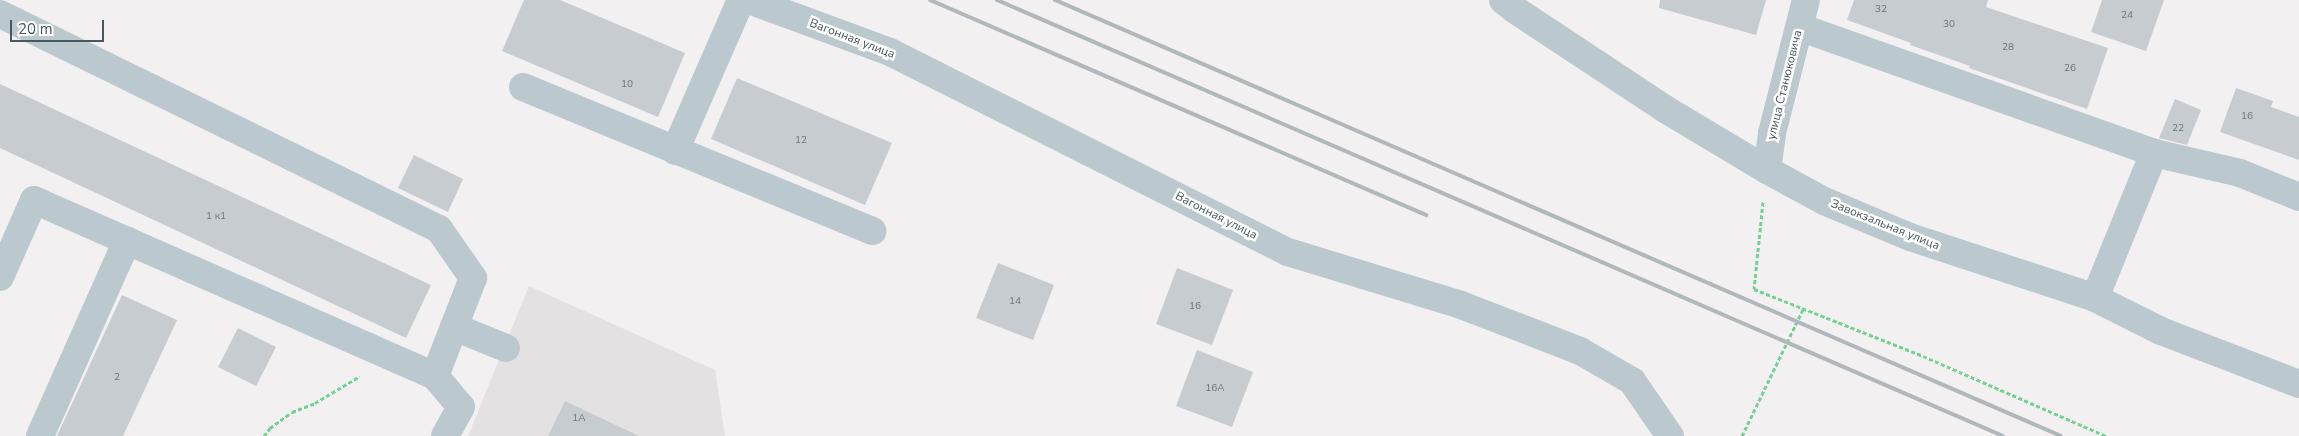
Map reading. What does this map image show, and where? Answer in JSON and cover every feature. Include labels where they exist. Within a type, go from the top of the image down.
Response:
[{"type":"street","points":[[675,151],[741,0]]},
{"type":"street","name":"Вагонная улица","points":[[749,0],[890,52],[1288,252],[1460,305],[1580,351],[1632,381],[1670,436]]},
{"type":"street","name":"Завокзальная улица","points":[[1503,0],[1514,10],[1665,109],[1767,170],[1824,201],[1910,238],[2095,298],[2161,331],[2299,384]]},
{"type":"street","name":"улица Станюковича","points":[[1767,170],[1772,133],[1806,0]]},
{"type":"street","points":[[0,14],[439,229],[473,278],[435,376]]},
{"type":"street","points":[[1799,27],[2154,153],[2240,173],[2299,197]]},
{"type":"street","points":[[523,87],[873,231]]},
{"type":"street","points":[[2095,298],[2154,153]]},
{"type":"street","points":[[0,277],[34,200],[435,376],[461,407],[445,436]]},
{"type":"street","points":[[40,436],[126,241]]},
{"type":"street","points":[[454,327],[506,348]]},
{"type":"path","points":[[1767,170],[1754,290],[1923,356],[2106,436]]},
{"type":"path","points":[[1742,436],[1803,309]]},
{"type":"path","points":[[264,436],[270,428],[292,412],[315,403],[357,379],[384,353]]},
{"type":"shaded area","points":[[529,286],[715,370],[725,436],[468,436]]},
{"type":"building","points":[[524,0],[560,0],[685,53],[658,117],[502,51]]},
{"type":"building","points":[[1660,0],[1766,0],[1756,35],[1659,8]]},
{"type":"building","points":[[1854,0],[1988,0],[1986,7],[2108,48],[2087,109],[1969,68],[1970,66],[1847,20]]},
{"type":"building","points":[[2102,0],[2164,0],[2146,51],[2091,32]]},
{"type":"building","points":[[737,78],[892,143],[865,205],[711,139]]},
{"type":"building","points":[[0,84],[431,285],[406,338],[0,148]]},
{"type":"building","points":[[2236,88],[2273,101],[2271,107],[2299,117],[2299,160],[2220,132]]},
{"type":"building","points":[[2175,99],[2201,110],[2187,145],[2159,138]]},
{"type":"building","points":[[414,155],[463,179],[448,212],[398,188]]},
{"type":"building","points":[[998,263],[1054,285],[1033,340],[976,318]]},
{"type":"building","points":[[1177,268],[1233,290],[1212,345],[1156,324]]},
{"type":"building","points":[[122,295],[177,320],[123,436],[57,436]]},
{"type":"building","points":[[238,328],[276,347],[256,386],[218,367]]},
{"type":"building","points":[[1197,350],[1253,372],[1232,427],[1176,406]]},
{"type":"building","points":[[565,401],[639,436],[548,436]]},
{"type":"railway","points":[[930,0],[1426,215]]},
{"type":"railway","points":[[997,0],[2003,436]]},
{"type":"railway","points":[[1055,0],[2061,436]]}]
